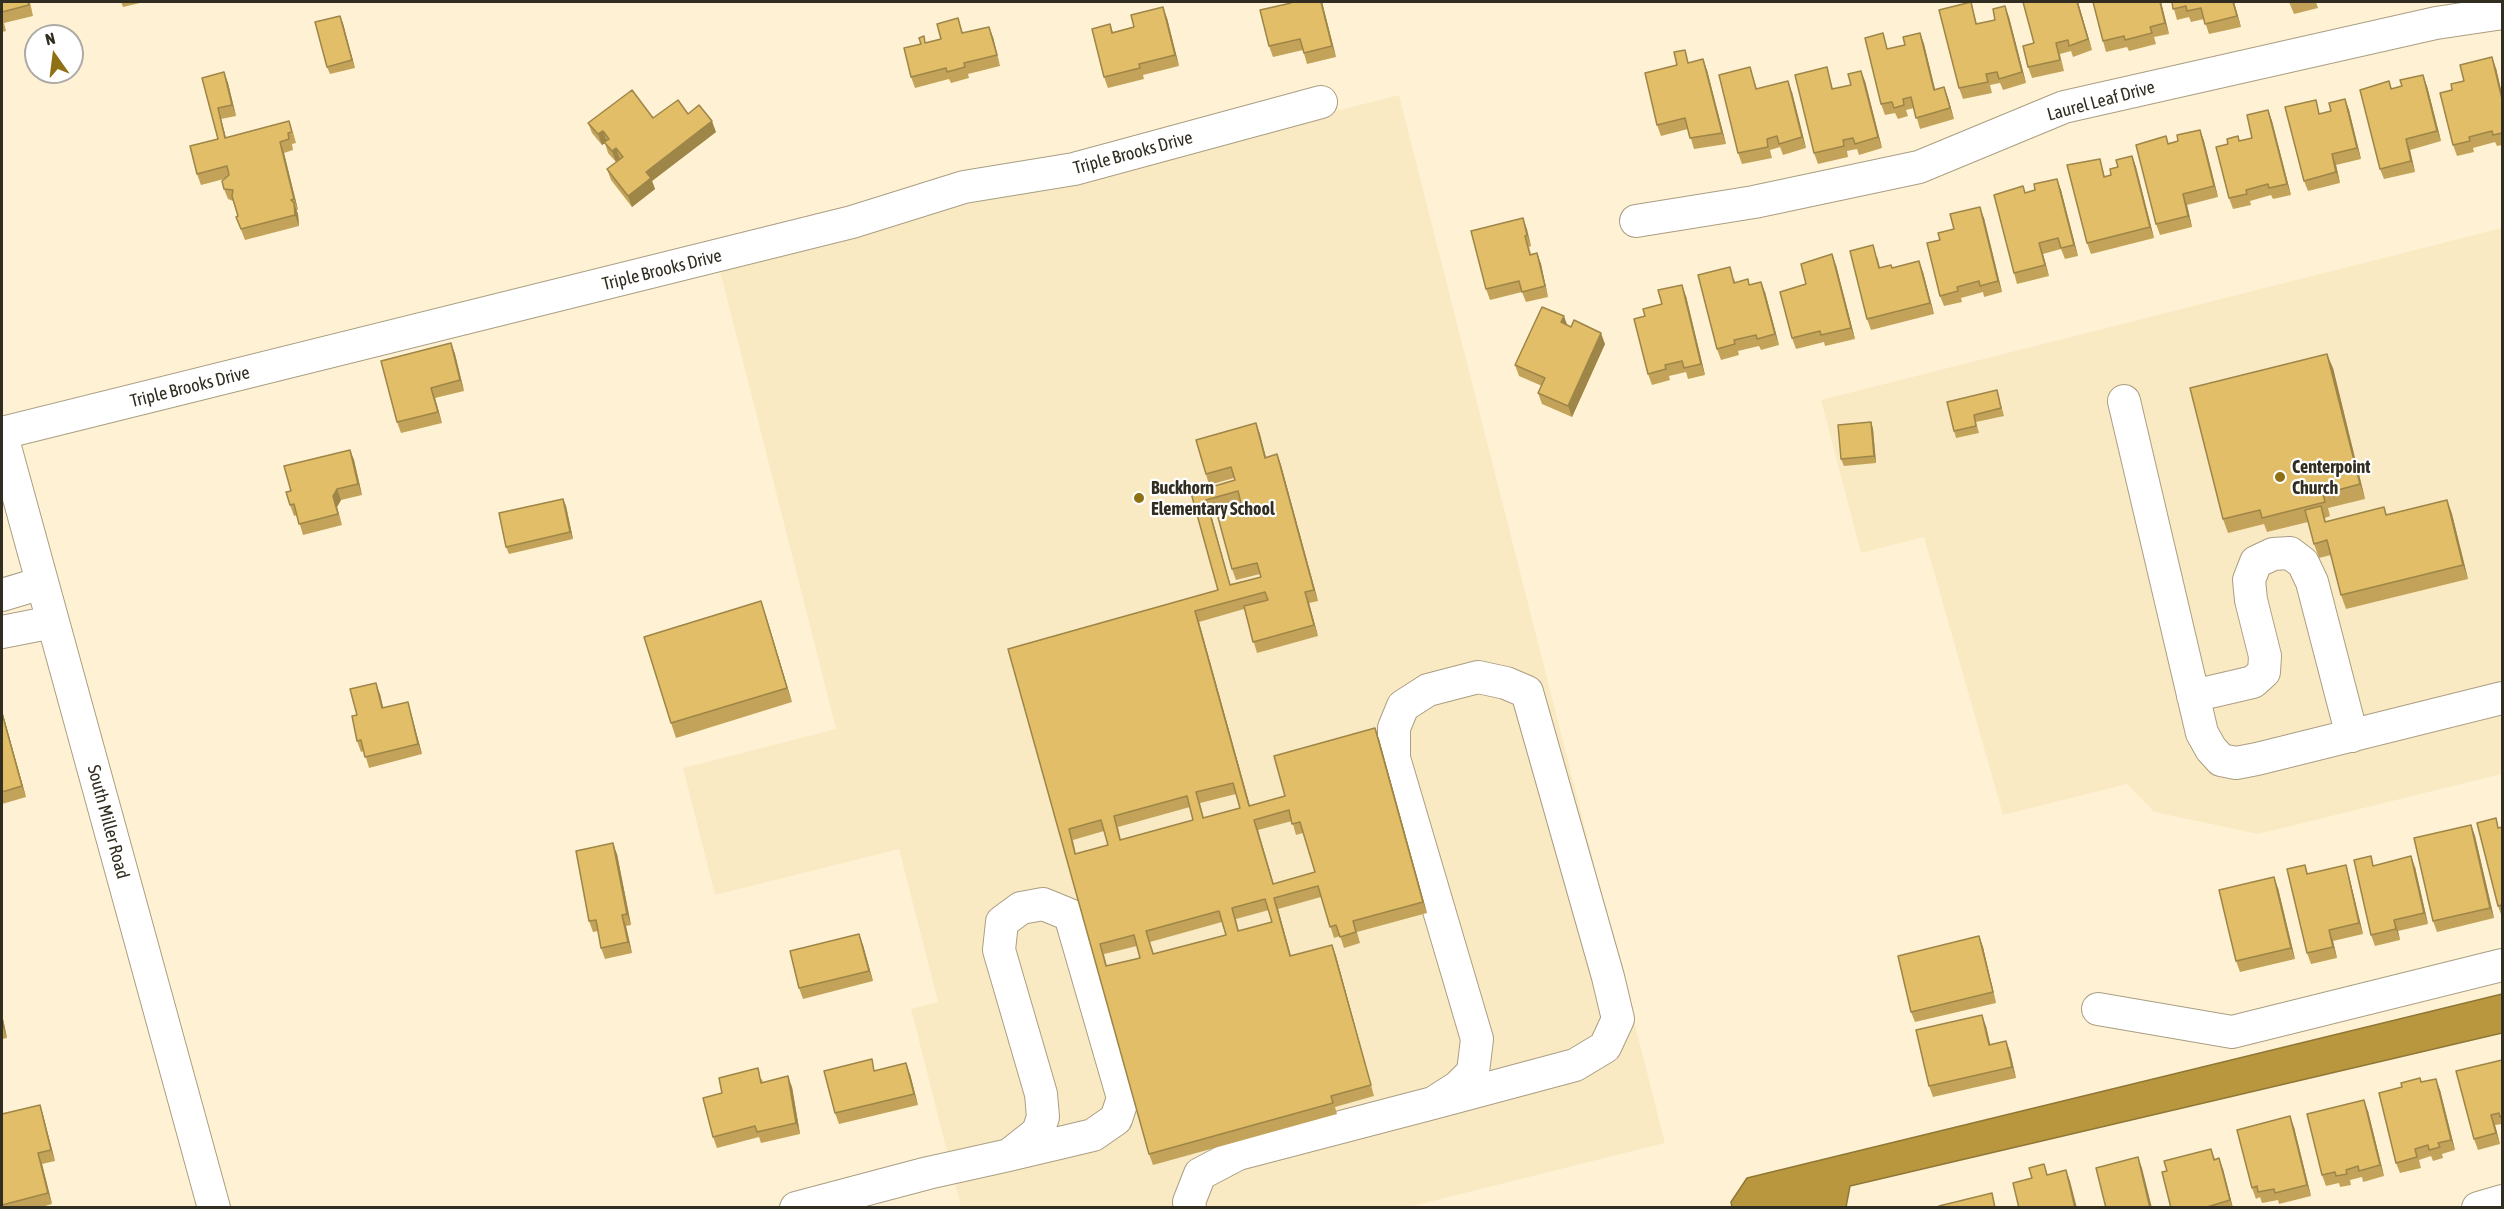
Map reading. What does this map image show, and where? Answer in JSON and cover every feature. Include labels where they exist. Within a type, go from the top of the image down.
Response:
[{"type":"street","name":"Laurel Leaf Drive","points":[[1635,221],[1754,202],[1919,167],[2064,107],[2436,23],[2502,14]]},
{"type":"street","name":"Triple Brooks Drive","points":[[2,435],[852,222],[964,187],[1074,169],[1321,102]]},
{"type":"street","points":[[2124,401],[2202,733],[2211,749],[2221,760],[2236,763],[2257,759],[2502,698]]},
{"type":"street","name":"South Miller Road","points":[[2,435],[214,1208]]},
{"type":"street","points":[[2193,696],[2253,682],[2265,672],[2265,656],[2251,600],[2249,580],[2256,562],[2273,554],[2290,553],[2303,563],[2312,582],[2352,736]]},
{"type":"street","points":[[2,594],[42,583]]},
{"type":"street","points":[[2,632],[53,622]]},
{"type":"street","points":[[1190,1208],[1189,1202],[1200,1173],[1238,1154],[1433,1103],[1575,1065],[1605,1047],[1618,1019],[1527,692],[1506,683],[1478,677],[1428,690],[1403,706],[1394,728],[1392,753],[1477,1039],[1473,1072],[1458,1087],[1433,1103]]},
{"type":"street","points":[[796,1208],[928,1173],[1009,1155],[1094,1135],[1116,1119],[1123,1098],[1070,915],[1043,904],[1020,908],[1002,922],[999,950],[1041,1094],[1043,1117],[1038,1132],[1009,1155]]},
{"type":"street","points":[[2098,1009],[2232,1032],[2502,965]]},
{"type":"street","points":[[2478,1208],[2502,1201]]},
{"type":"shaded area","name":"Buckhorn Elementary School","points":[[1399,95],[1665,1143],[1409,1207],[961,1207],[911,1009],[938,1002],[899,849],[715,895],[683,768],[836,729],[719,267]]},
{"type":"shaded area","points":[[2502,228],[2502,774],[2258,834],[2154,812],[2127,784],[2003,815],[1924,537],[1861,553],[1821,400]]},
{"type":"shaded area","points":[[2502,994],[2502,1033],[1850,1186],[1846,1207],[1732,1207],[1731,1202],[1747,1178]]},
{"type":"building","points":[[2,2],[28,2],[29,5],[2,12]]},
{"type":"building","points":[[1290,2],[1321,2],[1332,46],[1304,53],[1300,39],[1269,46],[1260,10]]},
{"type":"building","points":[[1971,2],[1976,24],[1995,20],[1993,9],[2005,6],[2022,72],[1999,79],[1997,72],[1986,74],[1988,82],[1959,88],[1939,10]]},
{"type":"building","points":[[2023,2],[2077,2],[2088,39],[2069,46],[2068,40],[2056,43],[2060,60],[2028,67],[2023,46],[2034,43]]},
{"type":"building","points":[[2093,2],[2160,2],[2165,23],[2150,27],[2152,33],[2125,40],[2124,36],[2103,41]]},
{"type":"building","points":[[2172,2],[2233,2],[2237,16],[2205,24],[2201,8],[2187,11],[2186,6],[2173,9]]},
{"type":"building","points":[[1163,7],[1175,55],[1139,64],[1140,68],[1104,77],[1092,29],[1110,24],[1112,33],[1134,27],[1131,15]]},
{"type":"building","points":[[340,16],[352,60],[327,67],[315,22]]},
{"type":"building","points":[[958,18],[962,33],[989,27],[997,55],[964,63],[965,67],[947,72],[946,68],[911,77],[904,48],[921,44],[919,38],[924,36],[925,43],[941,39],[937,24]]},
{"type":"building","points":[[1883,33],[1887,49],[1905,45],[1903,37],[1920,33],[1934,90],[1944,87],[1950,108],[1916,118],[1911,97],[1903,99],[1904,105],[1894,108],[1892,102],[1881,104],[1865,38]]},
{"type":"building","points":[[1685,50],[1688,63],[1703,59],[1722,133],[1690,138],[1685,118],[1657,125],[1645,73],[1677,65],[1674,52]]},
{"type":"building","points":[[2492,57],[2502,99],[2502,133],[2493,135],[2492,131],[2469,137],[2470,141],[2453,145],[2440,93],[2452,90],[2451,84],[2464,81],[2460,65]]},
{"type":"building","points":[[1750,67],[1756,89],[1788,81],[1802,137],[1779,144],[1777,136],[1767,139],[1768,147],[1738,153],[1719,75]]},
{"type":"building","points":[[1827,67],[1832,89],[1851,85],[1848,74],[1861,71],[1878,137],[1855,144],[1853,138],[1843,140],[1844,146],[1814,153],[1795,75]]},
{"type":"building","points":[[224,72],[232,105],[218,108],[225,138],[289,121],[292,132],[288,133],[289,139],[280,142],[294,199],[291,200],[294,203],[295,215],[241,229],[236,217],[238,216],[232,196],[233,190],[224,189],[222,181],[229,175],[227,166],[197,174],[190,146],[218,139],[202,78]]},
{"type":"building","points":[[2423,75],[2437,131],[2406,139],[2411,161],[2380,169],[2360,90],[2389,81],[2391,89],[2402,86],[2400,80]]},
{"type":"building","points":[[632,90],[653,118],[678,100],[688,114],[699,105],[712,121],[646,172],[651,178],[628,196],[607,169],[623,157],[616,148],[612,151],[604,142],[609,139],[603,131],[598,134],[588,123]]},
{"type":"building","points":[[2345,99],[2357,148],[2332,154],[2336,172],[2304,181],[2285,107],[2316,100],[2319,114],[2331,111],[2329,103]]},
{"type":"building","points":[[2268,110],[2287,184],[2269,188],[2268,184],[2246,190],[2247,194],[2229,198],[2216,147],[2228,144],[2227,139],[2238,136],[2239,141],[2252,138],[2247,115]]},
{"type":"building","points":[[2200,130],[2214,186],[2183,194],[2188,216],[2156,224],[2136,145],[2166,136],[2168,144],[2178,141],[2177,135]]},
{"type":"building","points":[[2132,156],[2150,227],[2087,243],[2067,165],[2100,159],[2104,177],[2111,175],[2110,169],[2118,167],[2116,160]]},
{"type":"building","points":[[2057,179],[2074,245],[2061,248],[2058,238],[2039,243],[2045,265],[2014,273],[1994,195],[2023,186],[2025,193],[2035,190],[2034,184]]},
{"type":"building","points":[[1980,207],[1998,281],[1980,286],[1979,281],[1957,287],[1958,291],[1940,296],[1927,243],[1940,240],[1938,233],[1954,229],[1950,214]]},
{"type":"building","points":[[1523,218],[1530,255],[1537,253],[1545,286],[1522,292],[1519,281],[1486,289],[1471,231]]},
{"type":"building","points":[[1873,245],[1879,268],[1891,265],[1892,268],[1919,261],[1930,303],[1867,319],[1850,251]]},
{"type":"building","points":[[1832,254],[1851,328],[1821,335],[1820,331],[1792,338],[1780,292],[1806,284],[1801,264]]},
{"type":"building","points":[[1730,267],[1734,283],[1748,279],[1749,285],[1761,282],[1775,334],[1757,339],[1756,335],[1734,340],[1735,344],[1717,349],[1698,275]]},
{"type":"building","points":[[1682,285],[1701,364],[1684,368],[1682,361],[1665,365],[1666,369],[1648,374],[1634,319],[1645,316],[1643,309],[1662,304],[1658,290]]},
{"type":"building","points":[[1542,307],[1564,316],[1561,322],[1571,327],[1574,320],[1601,333],[1568,406],[1538,393],[1545,378],[1515,365]]},
{"type":"building","points":[[451,343],[460,380],[431,388],[438,412],[397,422],[381,361]]},
{"type":"building","points":[[2327,354],[2360,484],[2323,494],[2325,502],[2262,518],[2260,510],[2223,519],[2190,388]]},
{"type":"building","points":[[1997,390],[2001,408],[1974,415],[1976,426],[1954,431],[1947,402]]},
{"type":"building","points":[[1871,422],[1874,456],[1841,459],[1838,425]]},
{"type":"building","points":[[1256,423],[1265,458],[1277,454],[1314,590],[1305,592],[1314,625],[1253,642],[1244,606],[1268,600],[1265,592],[1195,611],[1249,806],[1285,796],[1274,756],[1375,728],[1423,902],[1353,921],[1356,932],[1340,937],[1336,925],[1330,927],[1318,886],[1274,898],[1290,956],[1332,945],[1371,1085],[1331,1096],[1333,1103],[1149,1154],[1008,649],[1218,590],[1191,493],[1235,480],[1231,467],[1206,474],[1196,440]],"holes":[[[1238,491],[1241,503],[1216,510],[1232,569],[1257,563],[1261,577],[1230,585],[1206,500]],[[1233,783],[1240,808],[1203,818],[1196,792]],[[1187,796],[1193,820],[1120,840],[1114,816]],[[1289,810],[1292,824],[1300,822],[1315,872],[1273,884],[1254,820]],[[1101,820],[1108,845],[1075,854],[1069,829]],[[1265,899],[1272,922],[1238,931],[1232,908]],[[1219,911],[1226,935],[1153,954],[1146,931]],[[1134,935],[1140,958],[1106,966],[1100,944]]]},
{"type":"building","points":[[350,450],[358,484],[337,489],[333,496],[338,514],[299,524],[294,504],[290,505],[286,492],[291,491],[284,466]]},
{"type":"building","points":[[563,499],[570,532],[506,547],[499,513]]},
{"type":"building","points":[[2447,500],[2463,565],[2341,595],[2327,540],[2314,544],[2305,510],[2321,506],[2325,522],[2384,507],[2386,515]]},
{"type":"building","points":[[761,601],[787,688],[671,723],[644,637]]},
{"type":"building","points":[[376,683],[382,708],[408,702],[418,744],[365,757],[361,740],[357,741],[352,716],[357,715],[350,689]]},
{"type":"building","points":[[2,713],[22,786],[2,792]]},
{"type":"building","points":[[2496,818],[2498,828],[2502,827],[2502,905],[2498,906],[2477,823]]},
{"type":"building","points":[[2471,825],[2490,908],[2433,921],[2414,838]]},
{"type":"building","points":[[613,843],[627,914],[622,915],[628,942],[601,948],[596,920],[589,921],[576,851]]},
{"type":"building","points":[[2371,856],[2373,866],[2411,856],[2424,913],[2394,920],[2396,929],[2371,935],[2354,860]]},
{"type":"building","points":[[2305,865],[2307,874],[2346,865],[2359,923],[2329,930],[2333,947],[2307,953],[2287,869]]},
{"type":"building","points":[[2274,877],[2291,948],[2236,961],[2219,890]]},
{"type":"building","points":[[859,934],[869,971],[799,988],[790,951]]},
{"type":"building","points":[[1979,936],[1993,992],[1911,1012],[1898,956]]},
{"type":"building","points":[[1982,1015],[1989,1045],[2006,1041],[2012,1067],[1929,1086],[1916,1030]]},
{"type":"building","points":[[872,1059],[874,1071],[906,1063],[914,1094],[835,1113],[824,1071]]},
{"type":"building","points":[[2502,1060],[2502,1116],[2500,1117],[2499,1113],[2491,1115],[2496,1133],[2474,1139],[2456,1071]]},
{"type":"building","points":[[758,1068],[761,1083],[788,1076],[796,1123],[757,1132],[755,1126],[713,1137],[703,1098],[722,1093],[719,1078]]},
{"type":"building","points":[[2420,1078],[2421,1082],[2436,1079],[2451,1140],[2438,1143],[2440,1147],[2429,1150],[2428,1145],[2415,1149],[2417,1157],[2396,1163],[2379,1093],[2402,1087],[2401,1083]]},
{"type":"building","points":[[2364,1100],[2380,1165],[2359,1171],[2358,1166],[2346,1170],[2347,1174],[2336,1176],[2335,1172],[2322,1175],[2307,1114]]},
{"type":"building","points":[[40,1105],[51,1150],[38,1153],[48,1193],[2,1205],[2,1114]]},
{"type":"building","points":[[2290,1116],[2307,1185],[2275,1193],[2274,1189],[2258,1192],[2257,1186],[2252,1188],[2237,1130]]},
{"type":"building","points":[[2211,1149],[2214,1160],[2219,1158],[2230,1200],[2204,1208],[2171,1208],[2162,1172],[2167,1171],[2164,1161]]},
{"type":"building","points":[[2138,1157],[2150,1208],[2106,1208],[2096,1168]]},
{"type":"building","points":[[2044,1164],[2047,1175],[2066,1170],[2075,1208],[2019,1208],[2013,1183],[2032,1178],[2029,1168]]},
{"type":"building","points":[[1992,1193],[1995,1208],[1939,1208],[1939,1206]]},
{"type":"place","name":"Centerpoint Church","points":[[2280,477]]},
{"type":"place","name":"Buckhorn Elementary School","points":[[1139,498]]}]
